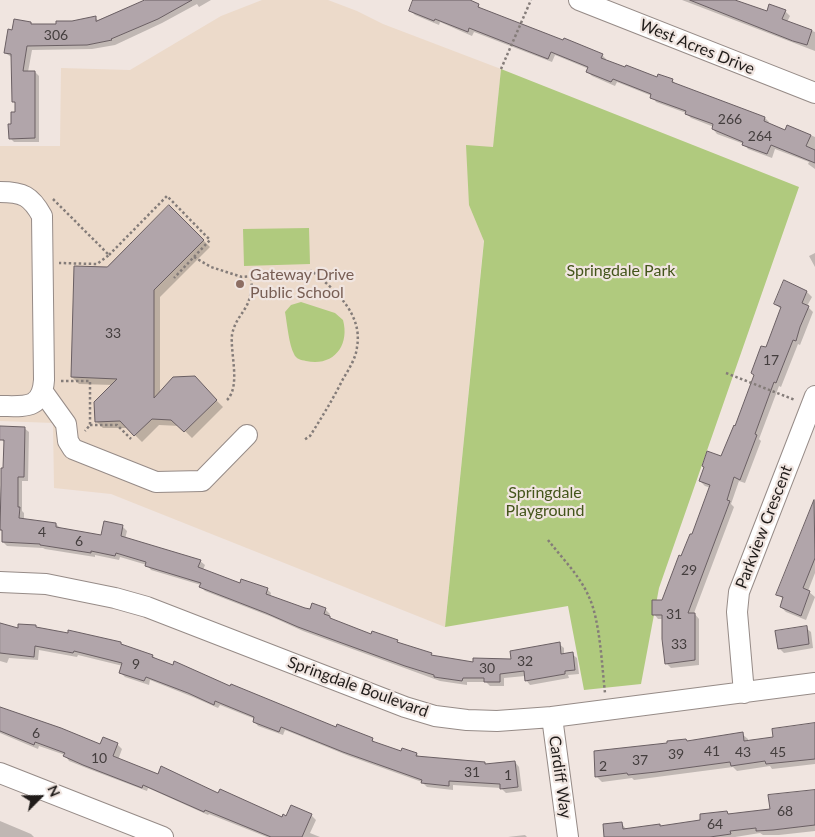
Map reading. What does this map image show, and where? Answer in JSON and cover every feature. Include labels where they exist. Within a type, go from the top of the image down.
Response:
[{"type":"street","name":"West Acres Drive","points":[[579,0],[815,93]]},
{"type":"street","points":[[0,192],[11,192],[30,199],[42,216],[43,392],[66,424],[68,441],[74,449],[156,482],[202,480],[247,435]]},
{"type":"street","points":[[0,406],[26,406],[37,400],[43,392]]},
{"type":"street","name":"Parkview Crescent","points":[[744,693],[736,612],[739,592],[813,401]]},
{"type":"street","name":"Springdale Boulevard","points":[[0,582],[46,584],[116,598],[147,607],[405,707],[435,716],[498,722],[552,717],[815,683]]},
{"type":"street","name":"Cardiff Way","points":[[552,717],[568,837]]},
{"type":"street","points":[[0,773],[163,837]]},
{"type":"path","points":[[501,69],[531,0]]},
{"type":"path","points":[[55,263],[97,264],[109,255],[167,196],[210,240],[174,278]]},
{"type":"path","points":[[51,197],[109,255]]},
{"type":"path","points":[[194,258],[211,267],[242,277],[312,271],[332,288],[346,304],[355,320],[358,333],[355,356],[322,417],[310,436],[304,440]]},
{"type":"path","points":[[227,400],[231,396],[233,388],[234,356],[232,336],[234,324],[246,306],[252,276]]},
{"type":"path","points":[[726,373],[813,401]]},
{"type":"path","points":[[61,381],[90,381],[90,425],[85,431]]},
{"type":"path","points":[[90,425],[117,425],[131,439]]},
{"type":"path","points":[[548,540],[582,583],[595,612],[607,709]]},
{"type":"shaded area","name":"Gateway Drive Public School","points":[[262,0],[328,0],[357,11],[383,24],[501,69],[445,627],[111,494],[54,488],[53,423],[0,421],[0,146],[60,146],[61,68],[130,70],[221,16]]},
{"type":"green space","name":"Springdale Park","points":[[501,69],[799,187],[659,588],[641,684],[584,690],[568,606],[445,627],[484,241],[469,205],[466,145],[493,147]]},
{"type":"green space","points":[[309,228],[310,264],[244,266],[243,229]]},
{"type":"green space","points":[[301,302],[335,313],[343,320],[344,338],[337,353],[331,358],[316,362],[301,360],[295,356],[289,340],[285,312],[291,305]]},
{"type":"building","points":[[145,0],[192,0],[158,19],[112,40],[87,45],[27,46],[23,71],[35,71],[35,138],[9,139],[8,124],[11,124],[11,112],[15,112],[15,102],[12,102],[11,54],[4,53],[8,29],[12,30],[14,19],[31,22],[31,24],[56,24],[56,21],[72,21],[96,16],[96,21]]},
{"type":"building","points":[[413,0],[470,0],[479,4],[478,7],[603,54],[601,58],[657,77],[658,74],[673,79],[672,82],[765,117],[764,121],[785,130],[787,125],[811,135],[806,146],[815,150],[815,163],[771,145],[767,154],[742,145],[743,142],[712,129],[713,124],[685,114],[686,111],[650,98],[651,94],[613,79],[611,82],[586,72],[588,67],[551,52],[548,59],[469,28],[468,32],[409,11]]},
{"type":"building","points":[[690,0],[735,0],[767,11],[769,4],[786,10],[782,19],[812,30],[807,45]]},
{"type":"building","points":[[169,205],[204,240],[154,290],[154,398],[173,377],[195,376],[217,400],[184,432],[171,420],[152,419],[134,436],[120,421],[95,422],[94,402],[117,379],[71,377],[74,266],[107,267]]},
{"type":"building","points":[[784,280],[807,291],[802,303],[809,306],[796,341],[793,340],[776,383],[774,382],[740,480],[734,477],[727,500],[730,501],[688,613],[695,613],[695,660],[665,664],[662,615],[652,615],[652,600],[662,600],[679,555],[681,556],[690,534],[692,534],[710,485],[699,481],[707,451],[721,456],[735,426],[754,375],[751,373],[761,346],[766,347],[781,307],[774,304]]},
{"type":"building","points":[[0,426],[25,427],[24,477],[18,477],[19,518],[56,523],[56,527],[101,535],[104,521],[123,525],[121,536],[201,560],[198,567],[240,583],[241,579],[268,588],[266,594],[305,608],[310,609],[312,603],[326,608],[324,614],[330,616],[330,618],[371,634],[372,631],[398,640],[397,642],[432,653],[431,655],[473,662],[473,658],[511,659],[510,651],[560,642],[561,654],[573,652],[575,670],[565,671],[565,674],[525,681],[524,671],[500,674],[500,682],[484,682],[484,678],[463,678],[462,681],[434,677],[434,675],[298,627],[199,587],[201,583],[145,566],[146,562],[116,553],[115,556],[40,544],[2,542],[2,530],[0,530],[1,468],[3,468],[4,440],[0,440]]},
{"type":"building","points":[[814,500],[815,558],[803,588],[810,591],[801,616],[780,607],[783,597],[776,595]]},
{"type":"building","points":[[0,623],[18,628],[18,624],[36,625],[36,627],[68,633],[68,630],[121,642],[121,644],[153,655],[152,657],[173,665],[174,661],[230,686],[231,684],[336,727],[337,724],[373,738],[372,741],[401,751],[402,748],[417,753],[416,756],[485,762],[485,764],[515,761],[518,787],[500,789],[500,784],[449,781],[449,786],[421,783],[422,780],[343,752],[281,727],[279,732],[253,722],[254,717],[215,701],[214,705],[146,677],[144,681],[119,673],[122,663],[74,651],[73,653],[35,646],[34,657],[0,653]]},
{"type":"building","points":[[807,626],[809,644],[778,649],[775,631]]},
{"type":"building","points":[[0,707],[100,744],[103,737],[118,743],[113,756],[158,774],[161,766],[218,793],[220,789],[282,817],[283,814],[286,816],[291,805],[312,814],[302,837],[271,837],[205,810],[204,812],[143,785],[142,788],[83,765],[63,756],[65,753],[35,742],[34,745],[0,731]]},
{"type":"building","points":[[815,723],[815,759],[766,764],[765,761],[731,766],[730,762],[656,772],[595,777],[594,751],[667,743],[667,741],[686,739],[687,741],[743,732],[744,741],[773,737],[772,729]]},
{"type":"building","points":[[815,790],[815,825],[756,831],[756,828],[730,831],[731,834],[710,837],[604,837],[603,824],[622,822],[623,829],[660,824],[660,826],[700,820],[700,814],[727,811],[728,814],[770,809],[768,795]]},
{"type":"place","name":"Gateway Drive Public School","points":[[240,284]]},
{"type":"park label","name":"Springdale Playground","points":[[545,502]]}]
